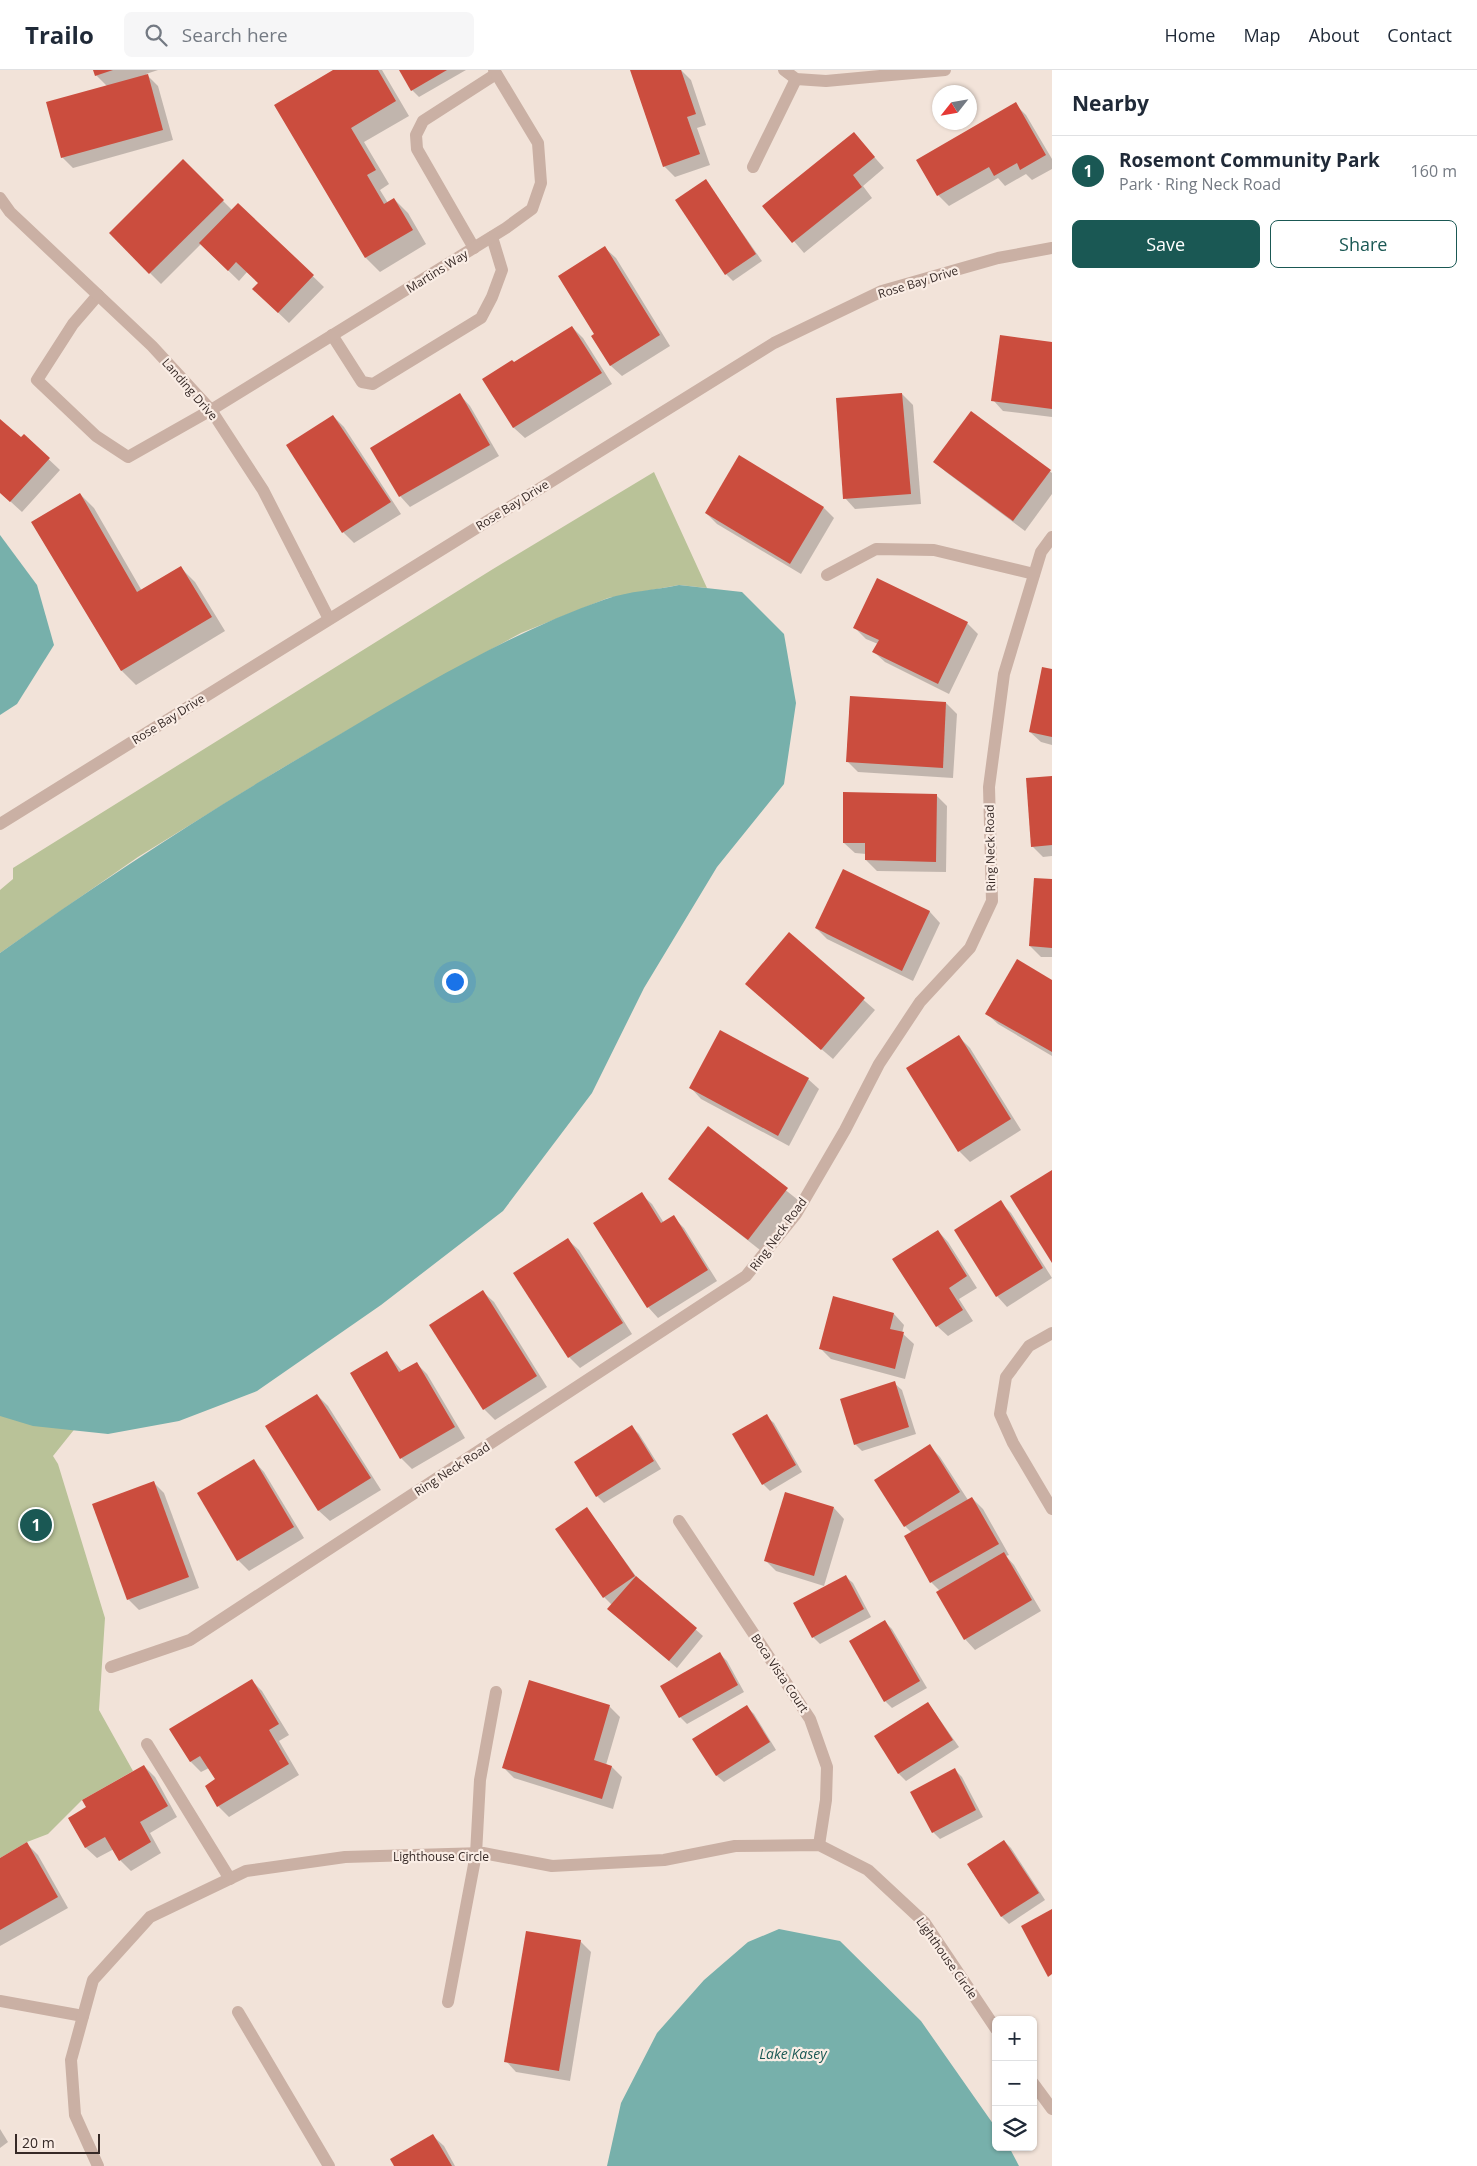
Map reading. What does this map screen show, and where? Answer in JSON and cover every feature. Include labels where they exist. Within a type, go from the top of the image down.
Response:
[{"type":"street","points":[[784,70],[796,79],[826,81],[945,70]]},
{"type":"street","points":[[474,248],[417,149],[416,135],[423,121],[495,72]]},
{"type":"street","name":"Martins Way","points":[[98,295],[73,324],[37,380],[96,436],[128,457],[211,410],[492,237],[532,209],[541,183],[538,143],[495,72]]},
{"type":"street","points":[[753,167],[796,79]]},
{"type":"street","name":"Landing Drive","points":[[0,198],[10,212],[152,346],[211,410],[264,490],[329,619]]},
{"type":"street","points":[[332,335],[362,382],[373,384],[481,318],[492,297],[502,270],[492,237]]},
{"type":"street","name":"Rose Bay Drive","points":[[0,824],[774,343],[882,291],[998,258],[1052,248]]},
{"type":"street","name":"Ring Neck Road","points":[[111,1667],[190,1640],[746,1276],[796,1214],[845,1130],[879,1064],[920,1002],[970,948],[992,901],[989,787],[1004,674],[1041,552],[1052,537]]},
{"type":"street","points":[[828,575],[876,549],[934,550],[1034,574]]},
{"type":"street","points":[[1052,1333],[1029,1346],[1006,1377],[1000,1414],[1013,1443],[1052,1509]]},
{"type":"street","name":"Boca Vista Court","points":[[678,1520],[810,1719],[827,1767],[826,1800],[819,1845]]},
{"type":"street","points":[[448,2002],[476,1854],[480,1780],[496,1692]]},
{"type":"street","points":[[147,1744],[230,1879]]},
{"type":"street","name":"Lighthouse Circle","points":[[96,2166],[75,2115],[71,2060],[93,1980],[150,1917],[246,1872],[345,1858],[476,1854],[552,1866],[664,1860],[735,1846],[819,1845],[868,1870],[925,1924],[992,2023]]},
{"type":"street","points":[[0,2001],[83,2016]]},
{"type":"street","points":[[238,2012],[329,2166]]},
{"type":"street","points":[[1037,2088],[1052,2109]]},
{"type":"green space","points":[[654,472],[707,588],[679,585],[608,598],[521,633],[424,686],[279,770],[138,857],[0,953],[0,890],[13,879],[13,868],[493,569]]},
{"type":"green space","points":[[0,1254],[93,1406],[53,1456],[58,1464],[105,1618],[99,1710],[133,1771],[82,1800],[48,1834],[27,1842],[0,1858]]},
{"type":"water","points":[[0,535],[37,585],[54,645],[17,704],[0,715]]},
{"type":"water","points":[[679,585],[742,592],[784,634],[796,703],[784,784],[717,867],[644,988],[592,1093],[503,1211],[381,1305],[257,1391],[179,1421],[108,1434],[33,1426],[0,1416],[0,953],[83,895],[211,812],[438,677],[504,643],[571,612],[624,594]]},
{"type":"water","name":"Lake Kasey","points":[[779,1929],[840,1941],[921,2021],[992,2122],[992,2151],[1011,2151],[1019,2166],[607,2166],[621,2103],[657,2033],[704,1980],[748,1942]]},
{"type":"building","points":[[93,70],[113,70],[95,76]]},
{"type":"building","points":[[333,70],[378,70],[396,101],[351,128],[376,170],[367,175],[384,204],[394,198],[413,230],[365,258],[274,105]]},
{"type":"building","points":[[399,70],[447,70],[411,91]]},
{"type":"building","points":[[630,70],[681,70],[696,114],[687,117],[700,154],[663,167]]},
{"type":"building","points":[[148,74],[163,130],[61,158],[46,102]]},
{"type":"building","points":[[1016,102],[1046,155],[1020,170],[1017,163],[994,176],[989,167],[937,196],[916,160],[968,130],[977,130],[977,125]]},
{"type":"building","points":[[854,132],[875,157],[853,175],[862,187],[792,243],[762,206]]},
{"type":"building","points":[[183,159],[224,200],[149,274],[109,233]]},
{"type":"building","points":[[706,179],[756,254],[725,275],[675,200]]},
{"type":"building","points":[[238,203],[314,275],[278,313],[252,289],[258,283],[236,262],[228,271],[199,243]]},
{"type":"building","points":[[605,246],[660,335],[610,366],[591,336],[594,334],[558,276]]},
{"type":"building","points":[[572,326],[602,373],[513,428],[482,379],[512,360],[514,362]]},
{"type":"building","points":[[1000,335],[1052,342],[1052,409],[991,401]]},
{"type":"building","points":[[460,393],[490,445],[399,497],[370,448]]},
{"type":"building","points":[[902,393],[911,494],[843,499],[836,398]]},
{"type":"building","points":[[971,411],[1051,470],[1013,521],[933,462]]},
{"type":"building","points":[[333,415],[391,502],[342,533],[286,445]]},
{"type":"building","points":[[0,419],[21,437],[24,434],[50,458],[10,502],[0,493]]},
{"type":"building","points":[[739,455],[824,507],[790,564],[705,513]]},
{"type":"building","points":[[80,493],[137,592],[181,566],[212,617],[121,671],[31,522]]},
{"type":"building","points":[[877,578],[968,622],[938,684],[872,652],[879,640],[853,628]]},
{"type":"building","points":[[1042,667],[1052,669],[1052,737],[1029,732]]},
{"type":"building","points":[[850,696],[946,702],[943,768],[846,762]]},
{"type":"building","points":[[1052,776],[1052,845],[1031,847],[1026,778]]},
{"type":"building","points":[[843,792],[937,794],[936,862],[865,860],[865,843],[843,843]]},
{"type":"building","points":[[843,869],[930,911],[902,971],[815,928]]},
{"type":"building","points":[[1034,878],[1052,879],[1052,948],[1029,946]]},
{"type":"building","points":[[789,932],[865,998],[821,1050],[745,984]]},
{"type":"building","points":[[1017,959],[1052,980],[1052,1052],[985,1014]]},
{"type":"building","points":[[720,1030],[809,1078],[778,1136],[689,1088]]},
{"type":"building","points":[[959,1035],[1011,1119],[958,1152],[906,1068]]},
{"type":"building","points":[[708,1126],[788,1188],[748,1240],[668,1179]]},
{"type":"building","points":[[1052,1170],[1052,1263],[1010,1196]]},
{"type":"building","points":[[642,1192],[661,1223],[674,1215],[708,1270],[647,1308],[593,1223]]},
{"type":"building","points":[[1001,1200],[1043,1268],[996,1297],[954,1230]]},
{"type":"building","points":[[938,1230],[967,1276],[949,1288],[963,1310],[936,1327],[892,1259]]},
{"type":"building","points":[[568,1238],[623,1323],[568,1358],[513,1273]]},
{"type":"building","points":[[483,1290],[537,1376],[483,1410],[429,1325]]},
{"type":"building","points":[[833,1296],[894,1313],[890,1329],[904,1332],[895,1369],[819,1349]]},
{"type":"building","points":[[387,1351],[399,1372],[417,1362],[455,1427],[400,1459],[350,1373]]},
{"type":"building","points":[[895,1381],[909,1427],[854,1445],[840,1399]]},
{"type":"building","points":[[317,1394],[371,1478],[318,1511],[265,1426]]},
{"type":"building","points":[[767,1414],[796,1465],[762,1485],[732,1434]]},
{"type":"building","points":[[632,1425],[654,1461],[596,1497],[574,1462]]},
{"type":"building","points":[[930,1444],[960,1492],[904,1527],[874,1480]]},
{"type":"building","points":[[254,1459],[294,1527],[237,1561],[197,1493]]},
{"type":"building","points":[[154,1481],[189,1577],[127,1600],[92,1504]]},
{"type":"building","points":[[785,1492],[834,1507],[814,1576],[764,1561]]},
{"type":"building","points":[[972,1497],[999,1544],[930,1583],[904,1536]]},
{"type":"building","points":[[587,1507],[635,1576],[603,1598],[555,1529]]},
{"type":"building","points":[[1004,1552],[1032,1600],[964,1640],[936,1592]]},
{"type":"building","points":[[846,1575],[864,1609],[812,1638],[793,1603]]},
{"type":"building","points":[[636,1576],[697,1628],[669,1661],[607,1609]]},
{"type":"building","points":[[885,1620],[920,1681],[884,1702],[849,1641]]},
{"type":"building","points":[[720,1652],[738,1685],[679,1718],[660,1686]]},
{"type":"building","points":[[252,1679],[279,1724],[269,1730],[289,1764],[217,1807],[205,1786],[215,1779],[200,1756],[190,1762],[169,1729]]},
{"type":"building","points":[[529,1680],[610,1705],[594,1760],[612,1766],[602,1799],[502,1768]]},
{"type":"building","points":[[928,1702],[953,1740],[898,1774],[874,1736]]},
{"type":"building","points":[[747,1705],[770,1742],[716,1776],[692,1739]]},
{"type":"building","points":[[144,1765],[168,1806],[140,1822],[151,1842],[119,1861],[105,1837],[85,1848],[68,1818],[86,1807],[82,1800]]},
{"type":"building","points":[[955,1768],[976,1810],[932,1833],[910,1792]]},
{"type":"building","points":[[1004,1840],[1039,1893],[1001,1917],[967,1864]]},
{"type":"building","points":[[27,1842],[58,1897],[0,1930],[0,1858]]},
{"type":"building","points":[[1052,1909],[1052,1974],[1048,1977],[1021,1926]]},
{"type":"building","points":[[526,1931],[581,1940],[559,2071],[504,2062]]},
{"type":"building","points":[[433,2134],[452,2166],[394,2166],[390,2159]]},
{"type":"place","name":"Rosemont Community Park","points":[[36,1525]]}]
